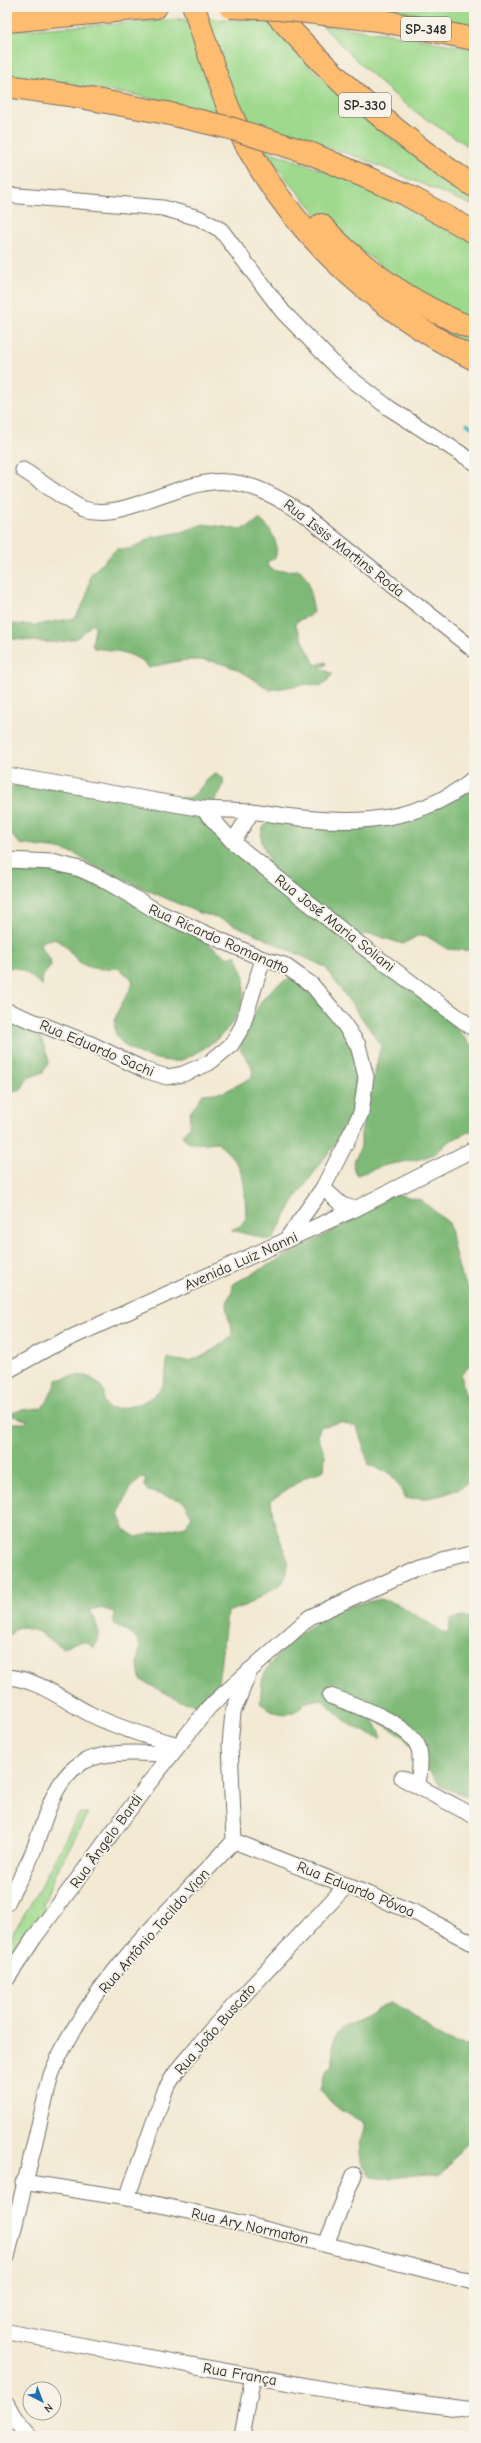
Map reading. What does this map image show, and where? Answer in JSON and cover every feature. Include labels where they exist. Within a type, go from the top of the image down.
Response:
[{"type":"highway","points":[[7,21],[72,13],[156,7]]},
{"type":"highway","points":[[194,7],[232,117],[249,150],[279,196],[316,242],[366,291],[414,326],[474,358]]},
{"type":"highway","name":"SP-348","points":[[230,7],[280,9],[378,20],[474,39]]},
{"type":"highway","name":"SP-330","points":[[270,7],[313,55],[366,106],[424,152],[474,186]]},
{"type":"highway","name":"SP-330","points":[[288,7],[344,67],[382,101],[415,128],[474,169]]},
{"type":"highway","points":[[216,72],[243,126],[265,159],[303,206],[341,245],[357,260],[409,298],[474,329]]},
{"type":"highway","points":[[7,86],[68,95],[166,113],[230,128],[310,154],[354,166],[395,181],[474,216]]},
{"type":"highway","points":[[310,154],[405,194],[474,232]]},
{"type":"street","points":[[7,195],[163,208],[199,218],[221,230],[283,312],[341,371],[389,408],[474,462]]},
{"type":"street","name":"Rua Issis Martins Roda","points":[[23,470],[84,509],[103,512],[122,510],[194,484],[213,481],[244,483],[272,493],[301,512],[474,650]]},
{"type":"street","points":[[7,775],[203,809],[252,811],[334,821],[382,819],[407,813],[434,802],[474,778]]},
{"type":"street","name":"Rua José Maria Soliani","points":[[203,809],[233,842],[358,943],[474,1029]]},
{"type":"street","points":[[233,842],[252,811]]},
{"type":"street","name":"Rua Ricardo Romanatto","points":[[7,860],[52,862],[80,869],[104,880],[160,913],[263,959],[284,965],[312,985],[340,1018],[358,1045],[366,1077],[361,1113],[323,1188],[285,1241]]},
{"type":"street","name":"Rua Eduardo Sachi","points":[[7,1011],[91,1044],[145,1070],[167,1077],[183,1074],[209,1063],[231,1045],[242,1027],[263,959]]},
{"type":"street","name":"Avenida Luiz Nanni","points":[[7,1371],[50,1347],[323,1224],[474,1149]]},
{"type":"street","points":[[323,1188],[342,1205],[355,1209]]},
{"type":"street","points":[[310,1206],[323,1224]]},
{"type":"street","name":"Rua Ângelo Bardi","points":[[7,1979],[34,1938],[209,1707],[310,1617],[418,1567],[474,1553]]},
{"type":"street","points":[[234,1841],[230,1744],[233,1712],[250,1670]]},
{"type":"street","points":[[7,1677],[19,1678],[44,1688],[91,1714],[175,1750]]},
{"type":"street","points":[[330,1696],[378,1714],[410,1737],[418,1747],[420,1758],[418,1786]]},
{"type":"street","points":[[209,1707],[233,1712]]},
{"type":"street","points":[[7,1903],[30,1858],[55,1795],[65,1776],[83,1762],[105,1755],[175,1750]]},
{"type":"street","points":[[402,1778],[474,1816]]},
{"type":"street","name":"Rua Eduardo Póvoa","points":[[234,1841],[418,1914],[474,1944]]},
{"type":"street","name":"Rua Antônio Tacildo Vion","points":[[7,2257],[9,2234],[51,2075],[60,2052],[76,2024],[137,1946],[234,1841]]},
{"type":"street","name":"Rua João Buscato","points":[[127,2198],[166,2088],[179,2068],[211,2030],[347,1886]]},
{"type":"street","points":[[326,2244],[354,2175]]},
{"type":"street","name":"Rua Ary Normaton","points":[[23,2182],[127,2198],[220,2218],[474,2282]]},
{"type":"street","name":"Rua França","points":[[7,2332],[363,2396],[474,2410]]},
{"type":"street","points":[[242,2436],[253,2376]]},
{"type":"street","points":[[7,2404],[16,2421],[29,2436]]},
{"type":"green space","points":[[380,7],[474,7],[474,25]]},
{"type":"green space","points":[[179,19],[187,20],[223,115],[136,95],[7,76],[7,31]]},
{"type":"green space","points":[[205,19],[268,20],[319,75],[375,126],[474,201],[474,206],[358,157],[246,121],[235,100]]},
{"type":"green space","points":[[322,25],[397,35],[474,49],[474,150],[420,114],[388,90]]},
{"type":"green space","points":[[263,149],[377,190],[474,242],[474,325],[453,317],[329,228],[276,167]]},
{"type":"green space","points":[[383,286],[474,334],[474,348],[436,328]]},
{"type":"green space","points":[[259,519],[271,531],[275,541],[275,558],[267,562],[268,567],[276,571],[300,570],[308,581],[314,612],[310,616],[299,620],[295,624],[315,665],[326,662],[326,665],[320,668],[333,674],[322,686],[307,684],[269,690],[240,671],[212,661],[183,661],[167,663],[149,668],[143,662],[131,655],[117,651],[94,648],[92,645],[95,627],[93,623],[76,638],[61,642],[42,642],[7,638],[7,624],[36,625],[75,618],[86,598],[91,574],[116,549],[130,549],[153,537],[182,532],[203,524],[239,529],[249,527]]},
{"type":"green space","points":[[216,773],[223,778],[222,789],[214,803],[215,811],[219,819],[225,827],[243,843],[267,861],[269,859],[262,843],[261,834],[265,825],[270,821],[427,810],[474,790],[474,951],[447,949],[425,935],[417,936],[403,944],[372,934],[360,935],[363,941],[427,996],[471,1045],[474,1045],[474,1129],[448,1142],[435,1154],[420,1159],[386,1165],[357,1175],[353,1167],[354,1160],[361,1146],[361,1133],[381,1045],[325,967],[253,933],[213,916],[199,913],[93,866],[75,854],[59,849],[20,844],[7,830],[7,788],[23,784],[116,796],[189,798],[197,792],[208,778]]},
{"type":"green space","points":[[37,864],[87,882],[137,903],[184,928],[228,958],[236,955],[242,970],[244,990],[239,1010],[228,1028],[213,1042],[194,1054],[176,1061],[159,1060],[140,1054],[131,1049],[123,1044],[118,1037],[115,1030],[116,1018],[133,983],[131,978],[118,968],[101,969],[88,967],[79,961],[61,942],[49,940],[41,942],[40,946],[50,959],[51,966],[42,977],[42,986],[22,970],[17,968],[7,968],[7,865]]},
{"type":"green space","points":[[293,978],[303,983],[346,1024],[362,1088],[353,1119],[294,1200],[273,1239],[270,1240],[231,1230],[240,1226],[246,1218],[244,1184],[239,1167],[234,1160],[216,1142],[192,1143],[184,1139],[182,1135],[189,1127],[190,1113],[203,1094],[224,1092],[251,1078],[251,1066],[240,1049],[247,1028],[258,1006],[266,996],[283,982]]},
{"type":"green space","points":[[7,1011],[17,1014],[41,1038],[49,1061],[43,1072],[28,1078],[20,1091],[7,1091]]},
{"type":"green space","points":[[387,1192],[421,1200],[449,1223],[460,1271],[468,1288],[474,1296],[474,1362],[461,1374],[464,1391],[474,1413],[474,1479],[449,1493],[423,1498],[404,1498],[404,1493],[390,1473],[369,1465],[357,1427],[341,1422],[320,1427],[318,1436],[325,1455],[324,1470],[306,1477],[271,1500],[275,1526],[286,1554],[286,1576],[282,1583],[249,1604],[227,1612],[217,1692],[201,1706],[180,1701],[141,1680],[138,1669],[139,1643],[135,1638],[114,1624],[114,1612],[100,1608],[90,1610],[98,1629],[98,1638],[94,1648],[86,1643],[79,1642],[63,1648],[37,1631],[18,1627],[7,1637],[7,1423],[27,1423],[28,1421],[8,1414],[21,1410],[41,1408],[47,1402],[57,1380],[68,1377],[84,1376],[93,1379],[103,1390],[103,1402],[109,1409],[124,1408],[145,1401],[162,1386],[168,1358],[187,1361],[195,1359],[209,1352],[232,1336],[232,1328],[227,1305],[233,1284],[358,1217]],"holes":[[[143,1477],[146,1478],[144,1486],[148,1491],[181,1500],[187,1505],[187,1508],[192,1516],[186,1526],[136,1537],[125,1530],[119,1514],[130,1488]]]},
{"type":"green space","points":[[379,1599],[397,1604],[445,1633],[448,1632],[451,1619],[465,1617],[474,1619],[474,1799],[440,1786],[404,1737],[373,1718],[382,1737],[379,1738],[350,1725],[321,1699],[305,1702],[295,1711],[284,1714],[278,1713],[260,1703],[263,1678],[269,1667],[277,1656],[298,1635],[310,1626],[335,1612],[350,1606]]},
{"type":"green space","points":[[79,1813],[88,1813],[56,1873],[43,1905],[50,1913],[7,1976],[7,1943],[37,1893]]},
{"type":"green space","points":[[390,2003],[410,2014],[440,2036],[462,2044],[474,2044],[474,2116],[468,2120],[474,2126],[474,2140],[460,2151],[439,2175],[421,2174],[388,2178],[371,2177],[364,2166],[360,2153],[360,2144],[365,2122],[340,2110],[330,2101],[321,2089],[326,2073],[333,2064],[333,2043],[338,2032],[348,2025],[366,2017]]},
{"type":"waterway","points":[[467,424],[474,429]]}]
